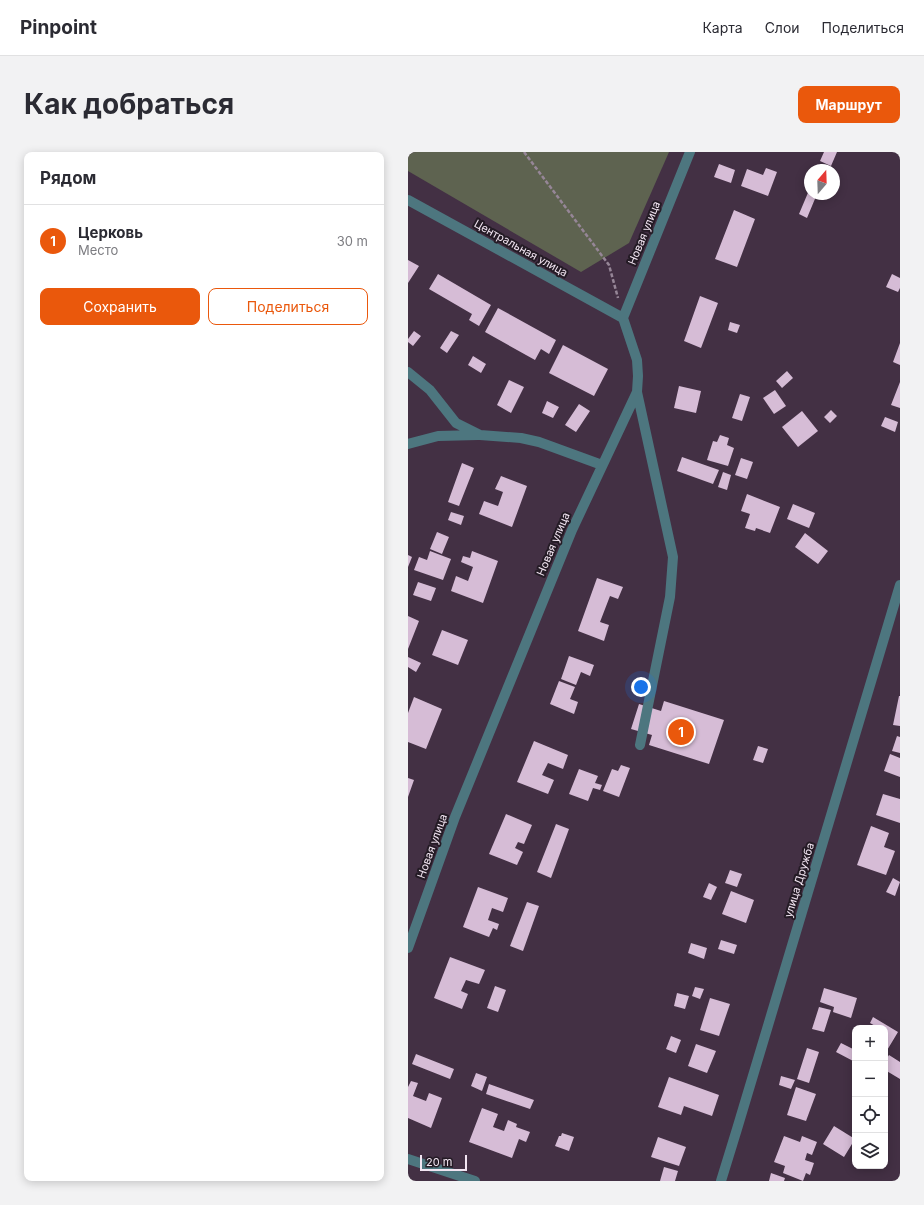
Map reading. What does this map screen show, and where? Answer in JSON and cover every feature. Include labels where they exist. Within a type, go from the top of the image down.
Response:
[{"type":"street","name":"Новая улица","points":[[408,948],[455,817],[572,530],[637,392],[637,360],[623,318],[690,152]]},
{"type":"street","name":"Центральная улица","points":[[408,200],[623,318]]},
{"type":"street","points":[[408,372],[430,390],[456,423],[480,435]]},
{"type":"street","points":[[637,392],[673,557],[670,597],[640,745]]},
{"type":"street","points":[[408,444],[438,436],[480,435],[521,438],[539,442],[602,465]]},
{"type":"street","name":"улица Дружба","points":[[721,1181],[900,586]]},
{"type":"street","points":[[408,1159],[475,1181]]},
{"type":"path","points":[[524,152],[609,265],[623,318]]},
{"type":"green space","points":[[408,152],[669,152],[629,243],[581,272],[408,171]]},
{"type":"building","points":[[824,152],[837,152],[832,164],[827,164],[820,161]]},
{"type":"building","points":[[719,164],[735,170],[731,183],[714,177]]},
{"type":"building","points":[[766,168],[777,172],[768,196],[741,186],[747,169],[763,175]]},
{"type":"building","points":[[805,200],[814,200],[807,218],[799,214]]},
{"type":"building","points":[[734,210],[755,219],[737,267],[715,259]]},
{"type":"building","points":[[408,260],[419,266],[408,283]]},
{"type":"building","points":[[438,274],[491,305],[479,326],[469,320],[472,314],[429,289]]},
{"type":"building","points":[[892,274],[900,278],[900,288],[898,292],[886,287]]},
{"type":"building","points":[[700,296],[718,303],[701,348],[684,341]]},
{"type":"building","points":[[498,308],[556,340],[549,354],[541,349],[535,360],[485,332]]},
{"type":"building","points":[[730,322],[740,325],[737,333],[728,330]]},
{"type":"building","points":[[414,331],[421,336],[413,346],[408,342],[408,339]]},
{"type":"building","points":[[451,331],[459,335],[447,353],[440,348]]},
{"type":"building","points":[[900,343],[900,365],[893,362]]},
{"type":"building","points":[[563,345],[608,369],[594,396],[549,373]]},
{"type":"building","points":[[473,356],[486,364],[481,373],[468,365]]},
{"type":"building","points":[[787,371],[793,378],[782,388],[776,381]]},
{"type":"building","points":[[509,380],[524,387],[511,413],[497,405]]},
{"type":"building","points":[[900,382],[900,408],[891,405]]},
{"type":"building","points":[[679,386],[701,391],[696,413],[674,408]]},
{"type":"building","points":[[775,390],[786,406],[774,414],[763,398]]},
{"type":"building","points":[[740,394],[750,397],[742,421],[732,418]]},
{"type":"building","points":[[547,401],[559,407],[553,418],[542,413]]},
{"type":"building","points":[[579,404],[590,411],[576,432],[565,425]]},
{"type":"building","points":[[831,410],[837,416],[830,423],[824,417]]},
{"type":"building","points":[[802,411],[818,431],[798,447],[782,427]]},
{"type":"building","points":[[885,417],[898,422],[895,432],[881,426]]},
{"type":"building","points":[[720,435],[729,438],[727,445],[734,448],[728,466],[707,460],[713,441],[717,442]]},
{"type":"building","points":[[682,457],[719,470],[713,484],[677,471]]},
{"type":"building","points":[[741,458],[753,462],[747,479],[735,475]]},
{"type":"building","points":[[462,463],[474,468],[459,506],[448,502]]},
{"type":"building","points":[[723,472],[731,475],[727,490],[718,487]]},
{"type":"building","points":[[501,476],[527,486],[512,527],[479,514],[484,501],[498,506],[503,492],[495,489]]},
{"type":"building","points":[[747,494],[780,507],[770,533],[756,528],[755,531],[745,528],[750,514],[741,511]]},
{"type":"building","points":[[793,504],[815,513],[809,528],[787,519]]},
{"type":"building","points":[[451,512],[464,516],[461,525],[448,520]]},
{"type":"building","points":[[437,532],[449,537],[442,554],[430,549]]},
{"type":"building","points":[[805,533],[828,551],[818,564],[795,547]]},
{"type":"building","points":[[430,551],[451,559],[443,580],[414,570],[419,557],[427,560]]},
{"type":"building","points":[[472,551],[498,561],[483,603],[451,591],[456,576],[468,581],[473,567],[461,562],[463,556],[470,558]]},
{"type":"building","points":[[408,555],[412,557],[408,567]]},
{"type":"building","points":[[597,578],[623,587],[618,599],[610,596],[600,622],[609,625],[604,641],[578,631]]},
{"type":"building","points":[[418,582],[436,588],[431,601],[413,595]]},
{"type":"building","points":[[408,616],[419,621],[408,649]]},
{"type":"building","points":[[442,630],[468,640],[458,665],[432,655]]},
{"type":"building","points":[[569,656],[594,665],[590,676],[581,672],[576,685],[561,679]]},
{"type":"building","points":[[408,657],[421,663],[416,672],[408,667]]},
{"type":"building","points":[[559,681],[575,687],[570,699],[578,702],[574,714],[550,704]]},
{"type":"building","points":[[900,696],[900,726],[893,725]]},
{"type":"building","points":[[414,697],[442,709],[426,749],[408,742],[408,713]]},
{"type":"building","points":[[664,701],[724,720],[709,764],[649,745],[652,735],[631,729],[639,704],[661,711]]},
{"type":"building","points":[[897,736],[900,737],[900,753],[892,751]]},
{"type":"building","points":[[534,741],[568,755],[563,769],[548,763],[542,775],[554,780],[548,794],[517,782]]},
{"type":"building","points":[[758,746],[768,749],[763,763],[753,760]]},
{"type":"building","points":[[890,754],[900,758],[900,777],[884,771]]},
{"type":"building","points":[[621,765],[630,768],[619,797],[603,791],[612,769],[618,771]]},
{"type":"building","points":[[579,769],[598,776],[595,783],[602,785],[600,790],[593,788],[588,801],[569,794]]},
{"type":"building","points":[[408,778],[414,780],[408,797]]},
{"type":"building","points":[[883,794],[900,799],[900,823],[876,815]]},
{"type":"building","points":[[506,814],[532,825],[524,844],[518,842],[515,848],[523,852],[517,865],[489,854]]},
{"type":"building","points":[[556,824],[569,829],[551,878],[537,872]]},
{"type":"building","points":[[871,826],[889,833],[884,847],[895,851],[886,875],[857,865]]},
{"type":"building","points":[[730,870],[742,874],[737,887],[725,883]]},
{"type":"building","points":[[893,878],[900,882],[895,896],[886,892]]},
{"type":"building","points":[[709,883],[717,887],[711,900],[703,897]]},
{"type":"building","points":[[478,887],[508,898],[503,912],[492,908],[488,920],[499,924],[497,930],[493,928],[489,937],[463,927]]},
{"type":"building","points":[[731,891],[754,900],[746,923],[722,914]]},
{"type":"building","points":[[527,902],[539,906],[523,951],[510,946]]},
{"type":"building","points":[[721,940],[737,945],[734,954],[718,949]]},
{"type":"building","points":[[691,943],[707,948],[704,959],[688,953]]},
{"type":"building","points":[[450,957],[485,970],[479,984],[466,980],[461,991],[468,994],[462,1009],[434,998]]},
{"type":"building","points":[[495,986],[506,990],[498,1012],[487,1008]]},
{"type":"building","points":[[695,987],[704,989],[700,999],[692,996]]},
{"type":"building","points":[[824,988],[857,998],[851,1018],[833,1012],[834,1007],[820,1002]]},
{"type":"building","points":[[677,993],[689,996],[685,1009],[674,1006]]},
{"type":"building","points":[[710,998],[730,1004],[719,1036],[700,1030]]},
{"type":"building","points":[[819,1007],[831,1010],[824,1032],[812,1029]]},
{"type":"building","points":[[873,1017],[886,1025],[874,1025],[870,1023]]},
{"type":"building","points":[[888,1026],[898,1032],[888,1049]]},
{"type":"building","points":[[671,1036],[681,1040],[676,1053],[666,1049]]},
{"type":"building","points":[[841,1043],[852,1048],[852,1060],[836,1052]]},
{"type":"building","points":[[696,1044],[716,1051],[707,1073],[688,1066]]},
{"type":"building","points":[[807,1048],[819,1052],[809,1083],[797,1079]]},
{"type":"building","points":[[416,1054],[454,1069],[450,1079],[412,1064]]},
{"type":"building","points":[[889,1055],[900,1062],[900,1079],[888,1072]]},
{"type":"building","points":[[476,1073],[487,1077],[482,1091],[471,1086]]},
{"type":"building","points":[[781,1076],[795,1080],[791,1089],[779,1085]]},
{"type":"building","points":[[669,1077],[719,1095],[712,1116],[684,1106],[681,1115],[658,1107]]},
{"type":"building","points":[[411,1081],[418,1083],[413,1096],[426,1101],[429,1093],[442,1098],[431,1128],[408,1118],[408,1087]]},
{"type":"building","points":[[489,1084],[534,1100],[530,1109],[486,1094]]},
{"type":"building","points":[[796,1087],[816,1094],[806,1121],[787,1115]]},
{"type":"building","points":[[482,1108],[498,1114],[493,1127],[504,1131],[508,1120],[517,1124],[516,1127],[530,1132],[526,1142],[519,1139],[512,1158],[469,1142]]},
{"type":"building","points":[[834,1126],[852,1137],[852,1144],[844,1157],[823,1144]]},
{"type":"building","points":[[562,1133],[574,1137],[569,1151],[555,1146],[559,1136],[561,1136]]},
{"type":"building","points":[[784,1136],[800,1142],[802,1136],[817,1142],[812,1155],[807,1153],[805,1160],[814,1163],[810,1175],[806,1173],[803,1181],[783,1173],[785,1166],[774,1162]]},
{"type":"building","points":[[658,1137],[686,1147],[679,1166],[651,1157]]},
{"type":"building","points":[[664,1167],[678,1171],[675,1181],[660,1181]]},
{"type":"building","points":[[771,1173],[785,1178],[784,1181],[769,1181]]},
{"type":"place","name":"Церковь","points":[[681,732]]}]
